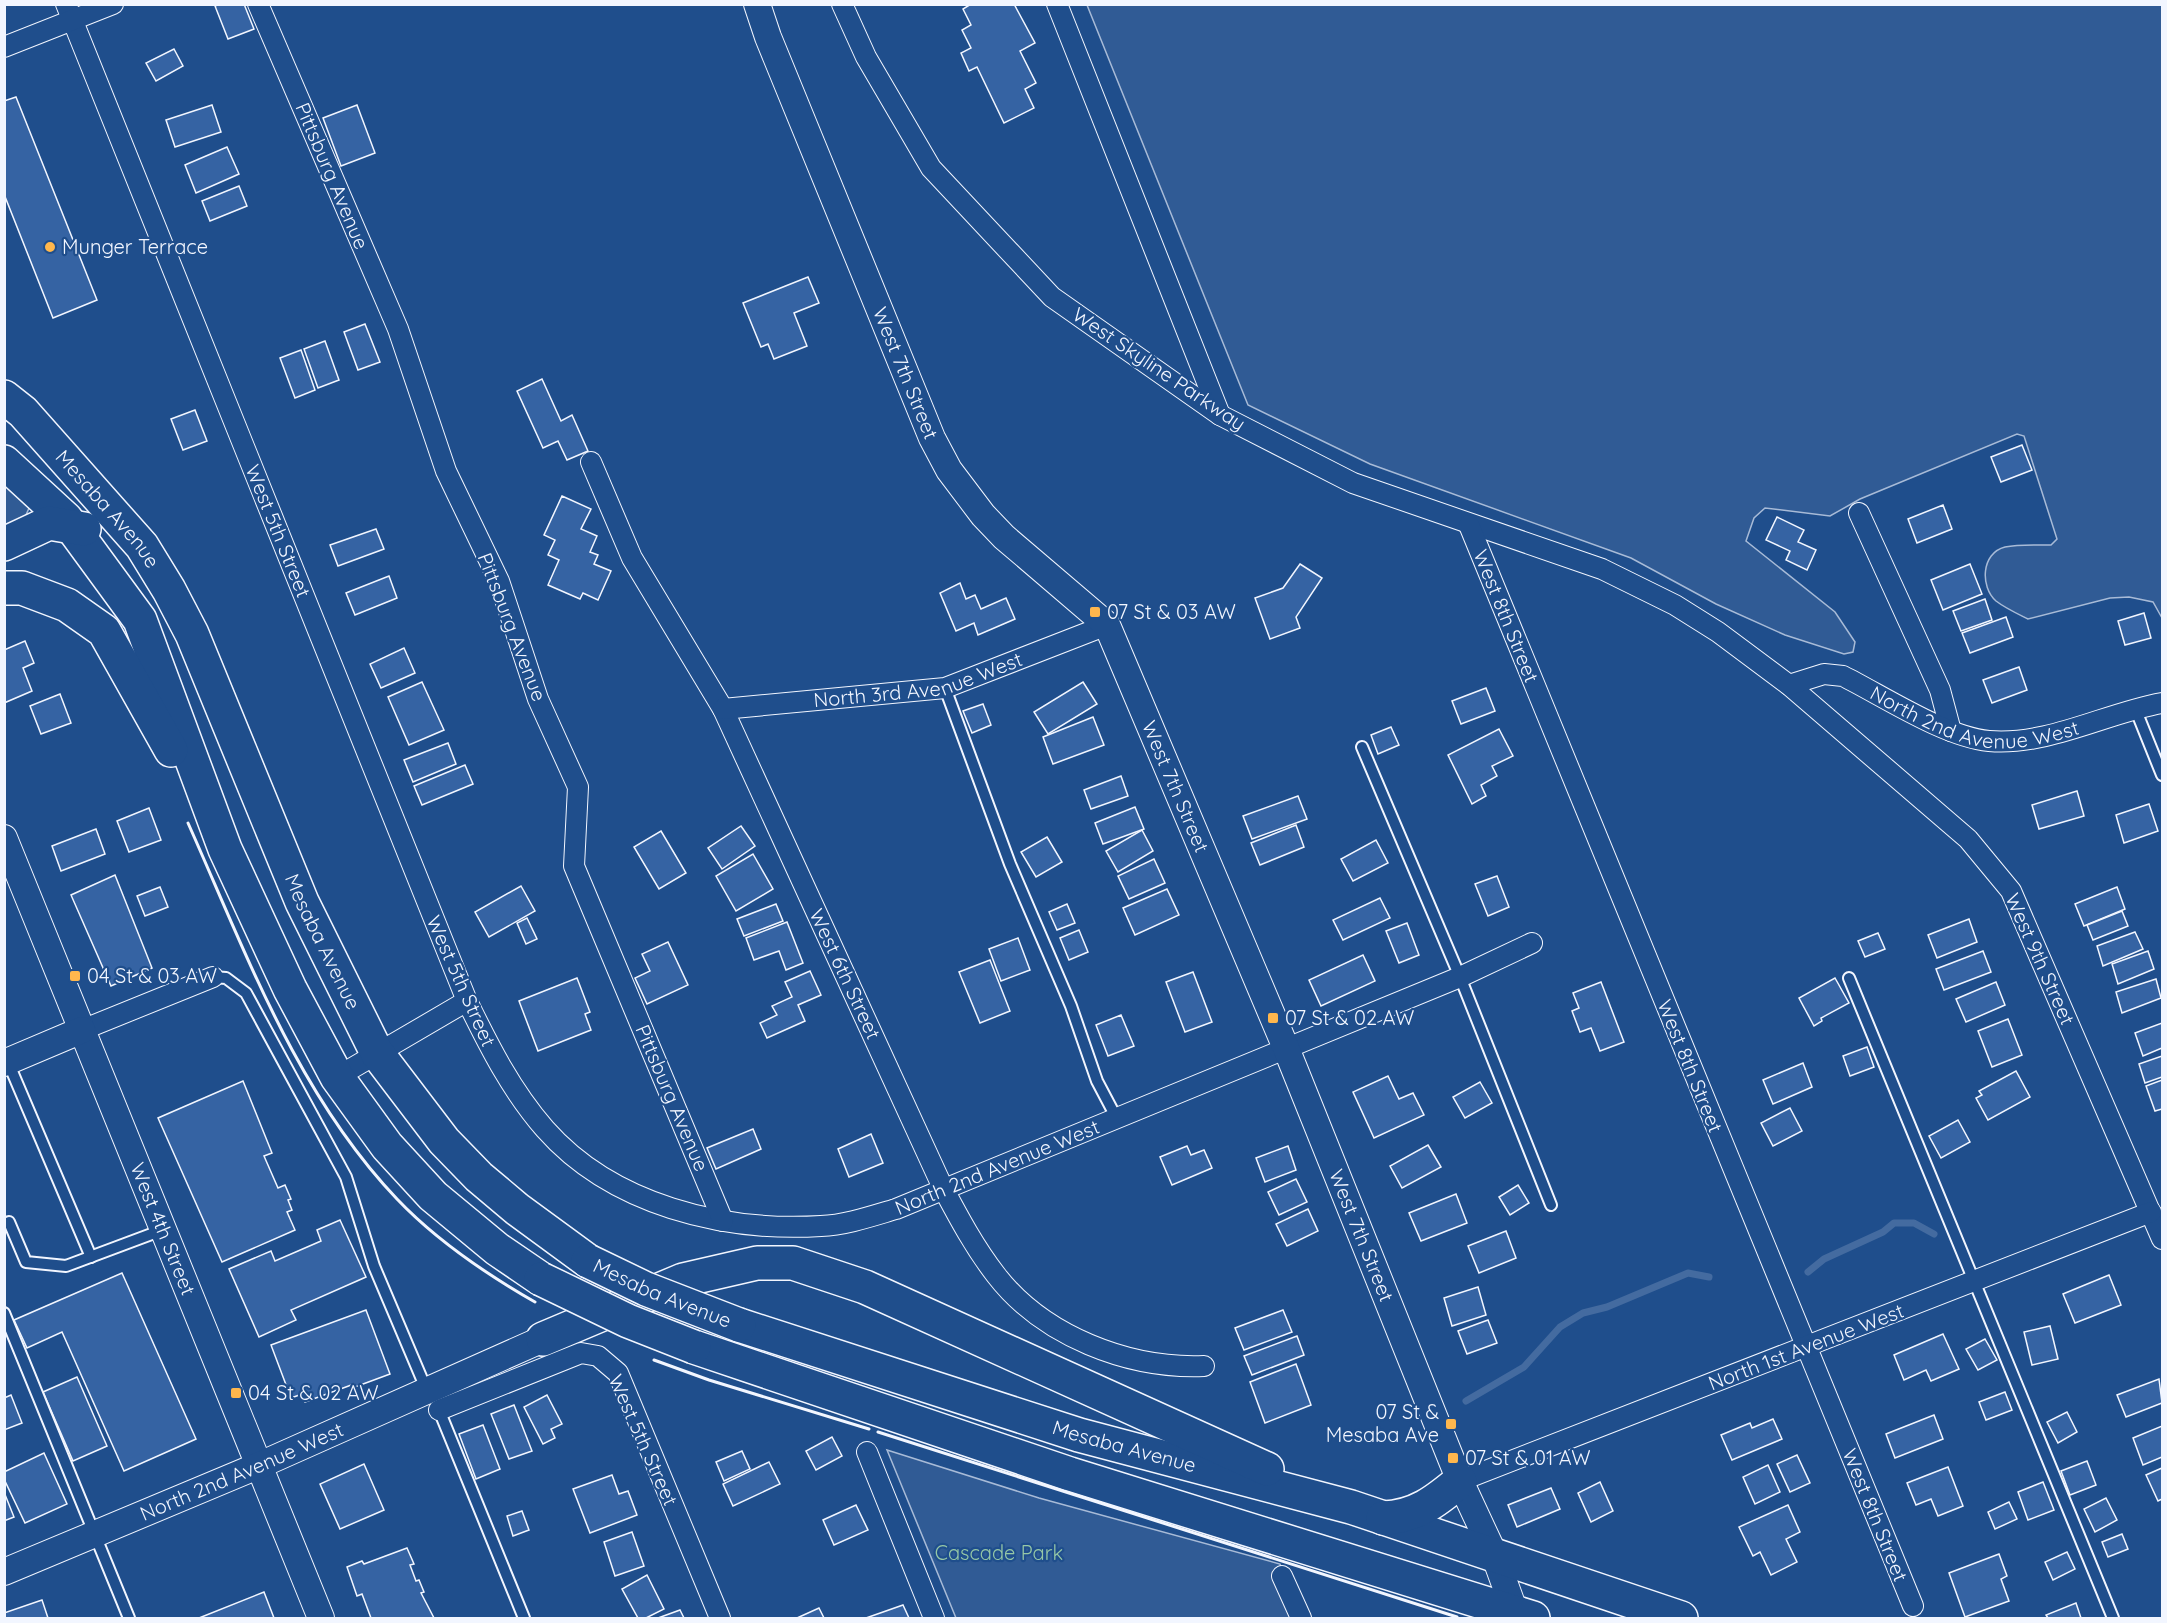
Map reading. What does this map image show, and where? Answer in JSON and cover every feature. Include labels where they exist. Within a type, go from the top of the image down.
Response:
[{"type":"highway","name":"Mesaba Avenue","points":[[4,397],[23,412],[142,546],[169,590],[192,634],[302,902],[377,1053],[438,1133],[479,1177],[517,1209],[588,1261],[646,1289],[739,1325],[1079,1435],[1351,1507],[1681,1618]]},
{"type":"highway","name":"Mesaba Avenue","points":[[4,462],[71,525],[140,620],[225,849],[290,989],[337,1077],[387,1146],[433,1196],[497,1249],[541,1279],[628,1321],[694,1347],[1070,1473],[1522,1617]]},
{"type":"highway","points":[[4,544],[49,523],[71,525],[93,531],[138,556],[169,590]]},
{"type":"highway","points":[[4,588],[22,588],[67,605],[104,631],[225,849]]},
{"type":"highway","points":[[543,1339],[683,1280],[757,1263],[793,1263],[865,1287],[1351,1507]]},
{"type":"highway","points":[[1383,1518],[1400,1517],[1417,1512],[1461,1481]]},
{"type":"street","points":[[4,47],[70,12],[113,4]]},
{"type":"street","name":"Pittsburg Avenue","points":[[258,4],[398,329],[446,471],[499,581],[538,699],[578,787],[574,866],[723,1221]]},
{"type":"street","name":"West 7th Street","points":[[757,4],[768,37],[932,438],[949,470],[983,515],[1004,537],[1107,625],[1286,1048],[1461,1481],[1522,1617]]},
{"type":"street","name":"West Skyline Parkway","points":[[842,4],[866,57],[931,168],[1052,297],[1220,415],[1353,483],[1469,525],[1602,569],[1675,605],[1718,632],[1789,685]]},
{"type":"street","points":[[1057,4],[1220,415]]},
{"type":"street","name":"West 5th Street","points":[[70,12],[467,1000],[494,1056]]},
{"type":"street","name":"West 6th Street","points":[[591,462],[632,558],[723,709],[943,1188],[974,1243],[997,1277],[1032,1311],[1079,1340],[1111,1354],[1183,1367],[1204,1366]]},
{"type":"street","points":[[1859,513],[1940,690],[1951,731]]},
{"type":"street","name":"West 8th Street","points":[[1469,525],[1913,1606]]},
{"type":"street","name":"North 3rd Avenue West","points":[[723,709],[945,688],[1107,625]]},
{"type":"street","name":"North 2nd Avenue West","points":[[1789,685],[1824,674],[1843,676],[1951,731],[1989,741],[2029,739],[2116,716],[2135,708],[2163,703]]},
{"type":"street","name":"West 9th Street","points":[[1789,685],[1968,839],[2012,891],[2163,1239]]},
{"type":"street","name":"West 4th Street","points":[[4,838],[165,1228],[321,1618]]},
{"type":"street","name":"North 2nd Avenue West","points":[[494,1056],[519,1096],[546,1130],[575,1155],[629,1191],[678,1210],[723,1221],[760,1225],[823,1226],[859,1220],[896,1209],[1460,976],[1532,943]]},
{"type":"street","points":[[6,1062],[213,977]]},
{"type":"street","points":[[337,1077],[467,1000]]},
{"type":"street","name":"North 1st Avenue West","points":[[1461,1481],[2151,1212]]},
{"type":"street","name":"North 2nd Avenue West","points":[[4,1572],[260,1465],[433,1401],[543,1339]]},
{"type":"street","name":"West 5th Street","points":[[433,1401],[581,1353],[598,1356],[618,1373],[720,1618]]},
{"type":"street","points":[[867,1452],[934,1618]]},
{"type":"street","points":[[1282,1576],[1301,1618]]},
{"type":"lane","points":[[945,688],[1010,864],[1071,1006],[1097,1081],[1116,1117]]},
{"type":"lane","points":[[2135,708],[2163,775]]},
{"type":"lane","points":[[1362,747],[1460,976],[1551,1205]]},
{"type":"lane","points":[[213,977],[226,978],[246,993],[346,1177],[374,1266],[524,1618]]},
{"type":"lane","points":[[1849,978],[1972,1282],[2113,1618]]},
{"type":"lane","points":[[6,1062],[91,1257]]},
{"type":"lane","points":[[9,1222],[27,1262],[66,1266],[165,1228]]},
{"type":"lane","points":[[4,1313],[129,1618]]},
{"type":"green space","points":[[1087,5],[2162,5],[2162,618],[2153,602],[2129,597],[2110,598],[2028,619],[2000,604],[1991,595],[1985,579],[1987,563],[1997,550],[2016,545],[2051,545],[2057,539],[2024,436],[2017,434],[1860,499],[1830,516],[1765,508],[1754,518],[1746,541],[1835,612],[1855,642],[1853,652],[1844,654],[1785,635],[1716,604],[1631,558],[1370,464],[1248,405]]},
{"type":"green space","points":[[4,481],[30,506],[21,526],[4,533]]},
{"type":"green space","name":"Cascade Park","points":[[887,1450],[1039,1498],[1280,1564],[1300,1618],[956,1618]]},
{"type":"building","points":[[244,4],[254,29],[228,39],[215,6]]},
{"type":"building","points":[[971,4],[1014,4],[1035,43],[1020,51],[1036,83],[1025,89],[1034,108],[1004,123],[977,67],[969,71],[961,53],[971,48],[962,30],[971,25],[963,9]]},
{"type":"building","points":[[174,49],[183,66],[156,81],[146,63]]},
{"type":"building","name":"Munger Terrace","points":[[16,97],[97,300],[53,318],[4,194],[4,101]]},
{"type":"building","points":[[212,105],[221,132],[175,147],[166,120]]},
{"type":"building","points":[[357,105],[375,153],[341,166],[323,118]]},
{"type":"building","points":[[227,147],[239,174],[196,193],[185,165]]},
{"type":"building","points":[[239,186],[247,206],[210,221],[202,201]]},
{"type":"building","points":[[808,277],[819,303],[794,313],[807,346],[774,359],[768,344],[761,347],[743,303]]},
{"type":"building","points":[[365,324],[380,362],[358,370],[344,332]]},
{"type":"building","points":[[325,341],[339,380],[318,388],[304,349]]},
{"type":"building","points":[[301,350],[315,390],[295,398],[280,358]]},
{"type":"building","points":[[542,379],[561,421],[572,415],[588,451],[567,460],[558,441],[543,448],[517,391]]},
{"type":"building","points":[[195,410],[207,441],[183,450],[171,419]]},
{"type":"building","points":[[2022,445],[2032,470],[2001,482],[1991,457]]},
{"type":"building","points":[[562,496],[591,509],[581,529],[597,536],[590,552],[598,555],[594,564],[611,571],[598,600],[583,593],[580,599],[548,585],[559,560],[548,555],[555,540],[544,535]]},
{"type":"building","points":[[1943,505],[1952,529],[1917,543],[1908,519]]},
{"type":"building","points":[[1777,517],[1804,530],[1798,542],[1816,550],[1807,570],[1786,560],[1790,551],[1766,540]]},
{"type":"building","points":[[376,529],[384,549],[338,566],[330,545]]},
{"type":"building","points":[[1300,564],[1322,578],[1296,617],[1300,628],[1270,639],[1255,598],[1283,588]]},
{"type":"building","points":[[1970,564],[1982,594],[1943,610],[1931,580]]},
{"type":"building","points":[[389,576],[397,598],[355,615],[346,593]]},
{"type":"building","points":[[960,583],[966,599],[975,595],[981,609],[1006,598],[1015,619],[978,635],[974,623],[956,631],[940,593]]},
{"type":"building","points":[[1985,599],[1992,620],[1961,631],[1953,611]]},
{"type":"building","points":[[2144,613],[2151,638],[2125,645],[2118,621]]},
{"type":"building","points":[[2006,617],[2013,637],[1970,653],[1962,633]]},
{"type":"building","points":[[25,641],[34,663],[23,668],[32,691],[4,703],[4,650]]},
{"type":"building","points":[[404,648],[415,673],[381,688],[370,664]]},
{"type":"building","points":[[2019,667],[2027,690],[1992,703],[1983,680]]},
{"type":"building","points":[[422,682],[444,730],[409,745],[388,697]]},
{"type":"building","points":[[1083,682],[1097,704],[1048,734],[1034,712]]},
{"type":"building","points":[[1486,688],[1495,711],[1461,724],[1452,701]]},
{"type":"building","points":[[60,694],[71,723],[41,734],[30,706]]},
{"type":"building","points":[[983,704],[991,725],[972,733],[963,711]]},
{"type":"building","points":[[1093,717],[1104,745],[1053,764],[1043,737]]},
{"type":"building","points":[[1391,727],[1399,745],[1378,754],[1371,735]]},
{"type":"building","points":[[1499,729],[1513,756],[1492,766],[1497,776],[1481,785],[1486,796],[1472,804],[1448,755]]},
{"type":"building","points":[[448,743],[456,764],[413,782],[404,760]]},
{"type":"building","points":[[465,765],[473,784],[422,805],[414,786]]},
{"type":"building","points":[[1121,776],[1128,796],[1091,809],[1084,790]]},
{"type":"building","points":[[2077,791],[2084,816],[2039,829],[2032,805]]},
{"type":"building","points":[[1298,796],[1307,819],[1252,839],[1243,816]]},
{"type":"building","points":[[2149,804],[2158,831],[2124,843],[2116,815]]},
{"type":"building","points":[[1135,807],[1144,829],[1103,844],[1095,823]]},
{"type":"building","points":[[149,808],[161,840],[129,852],[117,821]]},
{"type":"building","points":[[1296,825],[1304,847],[1260,865],[1251,843]]},
{"type":"building","points":[[741,826],[755,846],[722,869],[708,848]]},
{"type":"building","points":[[96,829],[105,854],[61,871],[52,846]]},
{"type":"building","points":[[1142,830],[1153,851],[1118,872],[1106,851]]},
{"type":"building","points":[[661,831],[686,873],[659,889],[634,847]]},
{"type":"building","points":[[1047,837],[1062,862],[1036,877],[1021,852]]},
{"type":"building","points":[[1376,840],[1388,863],[1353,881],[1341,859]]},
{"type":"building","points":[[753,854],[773,889],[736,911],[716,876]]},
{"type":"building","points":[[1154,859],[1165,883],[1129,899],[1118,876]]},
{"type":"building","points":[[115,875],[152,968],[111,986],[71,895]]},
{"type":"building","points":[[1497,876],[1509,907],[1488,916],[1475,884]]},
{"type":"building","points":[[521,886],[535,911],[489,937],[475,912]]},
{"type":"building","points":[[160,887],[168,907],[145,916],[137,896]]},
{"type":"building","points":[[2117,887],[2125,909],[2084,926],[2075,904]]},
{"type":"building","points":[[1167,889],[1179,915],[1135,935],[1123,908]]},
{"type":"building","points":[[1380,898],[1390,918],[1343,940],[1333,920]]},
{"type":"building","points":[[776,904],[783,921],[744,936],[737,919]]},
{"type":"building","points":[[1067,904],[1075,923],[1057,930],[1049,912]]},
{"type":"building","points":[[2122,911],[2128,926],[2093,940],[2087,925]]},
{"type":"building","points":[[527,918],[537,939],[526,944],[517,923]]},
{"type":"building","points":[[1969,919],[1977,942],[1937,958],[1928,935]]},
{"type":"building","points":[[787,922],[803,963],[786,970],[779,951],[754,960],[746,938]]},
{"type":"building","points":[[1407,923],[1419,955],[1399,963],[1386,931]]},
{"type":"building","points":[[1079,930],[1088,952],[1069,960],[1060,938]]},
{"type":"building","points":[[2135,932],[2143,949],[2103,966],[2097,946]]},
{"type":"building","points":[[1878,933],[1885,949],[1865,957],[1858,941]]},
{"type":"building","points":[[1018,938],[1030,970],[1001,981],[989,949]]},
{"type":"building","points":[[668,942],[688,985],[647,1004],[635,978],[650,971],[642,954]]},
{"type":"building","points":[[1983,951],[1991,972],[1944,990],[1936,969]]},
{"type":"building","points":[[2148,951],[2154,969],[2118,984],[2112,964]]},
{"type":"building","points":[[1363,955],[1375,981],[1321,1006],[1309,980]]},
{"type":"building","points":[[990,960],[1010,1011],[980,1023],[959,972]]},
{"type":"building","points":[[810,971],[821,995],[798,1005],[805,1021],[767,1038],[760,1023],[777,1015],[772,1006],[792,997],[785,982]]},
{"type":"building","points":[[1193,972],[1212,1022],[1185,1032],[1166,982]]},
{"type":"building","points":[[577,978],[590,1012],[585,1014],[591,1030],[538,1051],[519,1001]]},
{"type":"building","points":[[1835,978],[1849,1003],[1821,1018],[1822,1021],[1814,1026],[1799,998]]},
{"type":"building","points":[[2156,979],[2161,998],[2122,1013],[2116,992]]},
{"type":"building","points":[[1601,982],[1624,1042],[1600,1051],[1591,1028],[1580,1032],[1572,1011],[1579,1008],[1573,993]]},
{"type":"building","points":[[1996,982],[2005,1005],[1966,1022],[1956,999]]},
{"type":"building","points":[[1121,1015],[1134,1046],[1108,1056],[1096,1025]]},
{"type":"building","points":[[2008,1019],[2022,1055],[1992,1067],[1978,1031]]},
{"type":"building","points":[[2162,1023],[2162,1048],[2143,1056],[2135,1033]]},
{"type":"building","points":[[1867,1047],[1874,1067],[1850,1076],[1843,1056]]},
{"type":"building","points":[[2162,1056],[2162,1077],[2145,1083],[2139,1064]]},
{"type":"building","points":[[1803,1063],[1812,1087],[1773,1104],[1763,1080]]},
{"type":"building","points":[[2016,1071],[2030,1097],[1988,1120],[1976,1098],[1982,1095],[1979,1091]]},
{"type":"building","points":[[1388,1076],[1399,1099],[1413,1093],[1424,1115],[1374,1138],[1353,1092]]},
{"type":"building","points":[[2162,1080],[2162,1109],[2155,1111],[2146,1086]]},
{"type":"building","points":[[243,1081],[272,1153],[264,1156],[278,1188],[285,1185],[291,1199],[288,1200],[292,1210],[287,1212],[295,1230],[222,1262],[158,1118]]},
{"type":"building","points":[[1480,1082],[1492,1103],[1465,1118],[1453,1097]]},
{"type":"building","points":[[1790,1108],[1802,1131],[1773,1146],[1761,1123]]},
{"type":"building","points":[[1958,1120],[1970,1142],[1941,1158],[1929,1136]]},
{"type":"building","points":[[753,1129],[761,1149],[716,1169],[707,1148]]},
{"type":"building","points":[[871,1134],[883,1163],[849,1177],[838,1149]]},
{"type":"building","points":[[1428,1145],[1441,1167],[1402,1188],[1390,1166]]},
{"type":"building","points":[[1187,1146],[1191,1155],[1204,1150],[1212,1168],[1172,1185],[1160,1157]]},
{"type":"building","points":[[1288,1146],[1296,1170],[1265,1182],[1256,1158]]},
{"type":"building","points":[[1296,1179],[1307,1202],[1279,1215],[1268,1192]]},
{"type":"building","points":[[1518,1185],[1529,1203],[1510,1215],[1499,1197]]},
{"type":"building","points":[[1456,1194],[1467,1223],[1421,1241],[1409,1213]]},
{"type":"building","points":[[1308,1209],[1318,1231],[1287,1246],[1276,1224]]},
{"type":"building","points":[[340,1220],[366,1277],[291,1310],[296,1320],[259,1337],[229,1269],[271,1251],[275,1261],[321,1241],[317,1230]]},
{"type":"building","points":[[1506,1231],[1516,1258],[1479,1273],[1468,1246]]},
{"type":"building","points":[[122,1273],[196,1439],[124,1471],[62,1332],[27,1348],[14,1320]]},
{"type":"building","points":[[2109,1275],[2121,1305],[2075,1323],[2063,1294]]},
{"type":"building","points":[[1478,1287],[1486,1315],[1452,1326],[1444,1298]]},
{"type":"building","points":[[366,1310],[390,1374],[305,1402],[302,1394],[291,1398],[271,1345]]},
{"type":"building","points":[[1283,1310],[1292,1332],[1244,1350],[1235,1328]]},
{"type":"building","points":[[1488,1320],[1497,1343],[1467,1354],[1458,1331]]},
{"type":"building","points":[[2050,1326],[2058,1359],[2032,1365],[2024,1332]]},
{"type":"building","points":[[1943,1334],[1959,1369],[1931,1381],[1926,1370],[1904,1380],[1894,1355]]},
{"type":"building","points":[[1297,1336],[1304,1355],[1252,1375],[1244,1356]]},
{"type":"building","points":[[1985,1339],[1997,1360],[1978,1370],[1966,1349]]},
{"type":"building","points":[[1296,1364],[1311,1405],[1265,1423],[1250,1382]]},
{"type":"building","points":[[77,1377],[107,1446],[73,1461],[43,1392]]},
{"type":"building","points":[[2159,1379],[2162,1403],[2126,1417],[2117,1395]]},
{"type":"building","points":[[2005,1392],[2012,1410],[1986,1420],[1979,1402]]},
{"type":"building","points":[[11,1395],[22,1423],[4,1430],[4,1398]]},
{"type":"building","points":[[547,1395],[562,1424],[551,1429],[555,1438],[543,1444],[524,1407]]},
{"type":"building","points":[[514,1405],[532,1451],[509,1459],[491,1414]]},
{"type":"building","points":[[2067,1412],[2077,1432],[2058,1443],[2047,1422]]},
{"type":"building","points":[[1934,1415],[1943,1439],[1895,1458],[1886,1434]]},
{"type":"building","points":[[1773,1419],[1782,1439],[1732,1460],[1721,1435],[1750,1423],[1752,1428]]},
{"type":"building","points":[[483,1425],[500,1469],[476,1479],[459,1434]]},
{"type":"building","points":[[2162,1426],[2162,1457],[2143,1465],[2133,1438]]},
{"type":"building","points":[[832,1437],[842,1456],[816,1470],[806,1451]]},
{"type":"building","points":[[742,1451],[750,1469],[724,1481],[716,1462]]},
{"type":"building","points":[[44,1453],[67,1504],[25,1523],[4,1479],[4,1472]]},
{"type":"building","points":[[1797,1455],[1810,1483],[1790,1492],[1777,1464]]},
{"type":"building","points":[[2087,1461],[2096,1485],[2070,1495],[2061,1471]]},
{"type":"building","points":[[769,1462],[780,1484],[733,1506],[723,1484]]},
{"type":"building","points":[[364,1464],[384,1510],[340,1529],[320,1484]]},
{"type":"building","points":[[1768,1465],[1780,1492],[1755,1504],[1743,1477]]},
{"type":"building","points":[[1948,1467],[1963,1506],[1938,1516],[1931,1499],[1916,1505],[1907,1483]]},
{"type":"building","points":[[2162,1468],[2162,1499],[2158,1501],[2146,1475]]},
{"type":"building","points":[[612,1475],[619,1494],[628,1491],[637,1515],[590,1533],[573,1489]]},
{"type":"building","points":[[1600,1482],[1613,1511],[1591,1522],[1578,1493]]},
{"type":"building","points":[[2043,1482],[2054,1510],[2028,1520],[2018,1492]]},
{"type":"building","points":[[1551,1488],[1560,1509],[1517,1527],[1508,1505]]},
{"type":"building","points":[[4,1492],[14,1517],[4,1521]]},
{"type":"building","points":[[2106,1498],[2117,1520],[2095,1532],[2084,1509]]},
{"type":"building","points":[[2009,1502],[2017,1519],[1995,1529],[1988,1512]]},
{"type":"building","points":[[856,1505],[868,1530],[834,1545],[823,1520]]},
{"type":"building","points":[[1788,1505],[1800,1532],[1786,1539],[1797,1562],[1771,1575],[1760,1552],[1753,1556],[1739,1527]]},
{"type":"building","points":[[522,1511],[529,1530],[513,1536],[507,1516]]},
{"type":"building","points":[[632,1532],[644,1566],[615,1576],[604,1542]]},
{"type":"building","points":[[2122,1534],[2128,1549],[2108,1557],[2102,1542]]},
{"type":"building","points":[[407,1548],[414,1564],[410,1565],[416,1581],[419,1580],[424,1592],[421,1593],[434,1618],[371,1618],[362,1594],[357,1596],[347,1567],[362,1561],[364,1564]]},
{"type":"building","points":[[2067,1552],[2075,1569],[2053,1580],[2045,1562]]},
{"type":"building","points":[[1999,1554],[2007,1576],[2001,1579],[2009,1601],[1965,1617],[1949,1573]]},
{"type":"building","points":[[647,1575],[664,1609],[646,1618],[638,1618],[622,1589]]},
{"type":"building","points":[[264,1592],[274,1618],[199,1618]]},
{"type":"building","points":[[42,1600],[48,1618],[4,1618],[4,1613]]},
{"type":"building","points":[[2076,1603],[2081,1618],[2048,1618],[2046,1615]]},
{"type":"building","points":[[903,1605],[909,1618],[866,1618]]},
{"type":"building","points":[[819,1608],[824,1618],[797,1618]]},
{"type":"building","points":[[680,1610],[684,1618],[658,1618]]},
{"type":"waterway","points":[[1808,1272],[1824,1259],[1883,1232],[1894,1223],[1914,1223],[1934,1234]]},
{"type":"waterway","points":[[1466,1401],[1524,1367],[1560,1327],[1583,1313],[1607,1307],[1688,1273],[1709,1277]]},
{"type":"wall","points":[[188,823],[253,971],[302,1068],[330,1114],[362,1158],[412,1214],[444,1242],[480,1268],[535,1302]]},
{"type":"wall","points":[[654,1360],[709,1380],[869,1429]]},
{"type":"wall","points":[[878,1432],[1457,1617]]},
{"type":"place","name":"Munger Terrace","points":[[50,247]]},
{"type":"place","name":"07 St & 03 AW","points":[[1095,612]]},
{"type":"place","name":"04 St & 03 AW","points":[[75,976]]},
{"type":"place","name":"07 St & 02 AW","points":[[1273,1018]]},
{"type":"place","name":"04 St & 02 AW","points":[[236,1393]]},
{"type":"place","name":"07 St & Mesaba Ave","points":[[1451,1424]]},
{"type":"place","name":"07 St & 01 AW","points":[[1453,1458]]}]
